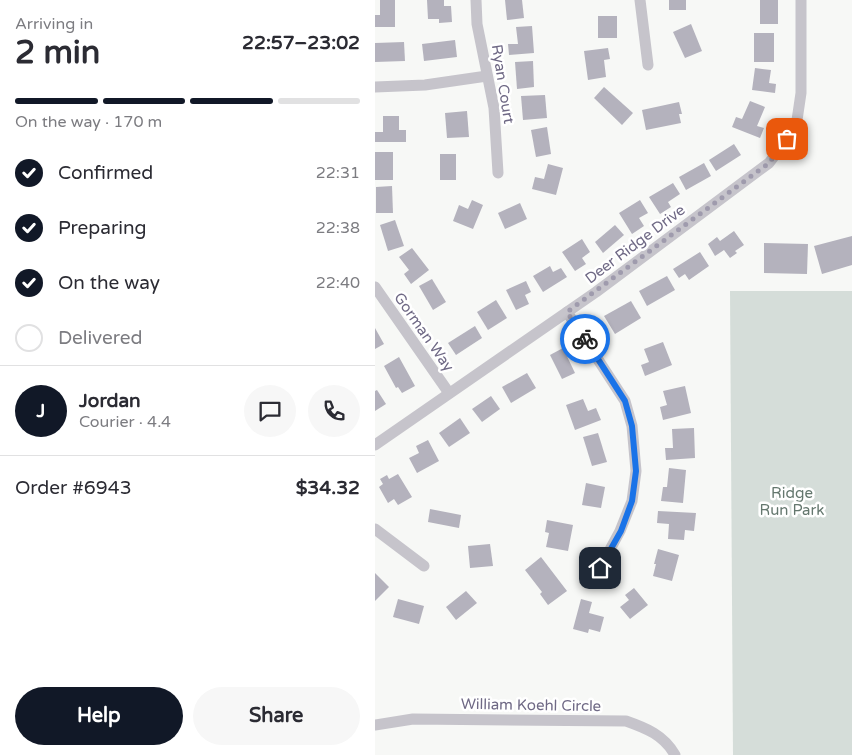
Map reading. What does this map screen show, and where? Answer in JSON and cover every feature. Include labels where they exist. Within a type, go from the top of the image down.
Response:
[{"type":"street","name":"Ryan Court","points":[[476,0],[477,24],[494,108],[497,173]]},
{"type":"street","points":[[640,0],[648,65]]},
{"type":"street","name":"Deer Ridge Drive","points":[[375,445],[567,312],[769,163],[796,127],[801,93],[801,0]]},
{"type":"street","points":[[375,87],[425,85],[487,76]]},
{"type":"street","name":"Gorman Way","points":[[375,287],[449,393]]},
{"type":"street","points":[[567,312],[625,401],[632,426],[636,471],[632,501],[621,531],[600,568]]},
{"type":"street","points":[[375,529],[425,566]]},
{"type":"street","name":"William Koehl Circle","points":[[375,725],[413,719],[626,722],[655,733],[665,740],[675,755]]},
{"type":"green space","name":"Ridge Run Park","points":[[730,291],[852,291],[852,755],[733,755]]},
{"type":"building","points":[[380,0],[395,0],[395,27],[375,27],[375,15],[380,15]]},
{"type":"building","points":[[427,0],[444,0],[444,6],[451,6],[452,22],[439,23],[439,19],[428,19]]},
{"type":"building","points":[[505,0],[522,0],[524,18],[507,20]]},
{"type":"building","points":[[669,0],[686,0],[686,10],[669,10]]},
{"type":"building","points":[[760,0],[778,0],[778,24],[760,24]]},
{"type":"building","points":[[598,16],[617,16],[617,38],[598,38]]},
{"type":"building","points":[[691,24],[702,51],[685,58],[673,32]]},
{"type":"building","points":[[532,26],[534,53],[509,55],[508,44],[518,44],[516,27]]},
{"type":"building","points":[[754,33],[774,33],[774,62],[754,62]]},
{"type":"building","points":[[455,40],[457,57],[424,61],[422,44]]},
{"type":"building","points":[[404,42],[405,61],[375,62],[375,43]]},
{"type":"building","points":[[608,48],[610,59],[604,60],[606,77],[588,80],[584,51]]},
{"type":"building","points":[[533,61],[534,87],[517,89],[515,62]]},
{"type":"building","points":[[755,68],[771,70],[769,83],[776,84],[775,93],[752,90]]},
{"type":"building","points":[[604,87],[633,113],[622,125],[594,98]]},
{"type":"building","points":[[545,95],[547,118],[523,120],[521,96]]},
{"type":"building","points":[[750,101],[765,107],[757,126],[764,128],[760,138],[732,127],[736,117],[742,119]]},
{"type":"building","points":[[679,102],[682,114],[679,114],[681,123],[646,130],[642,110]]},
{"type":"building","points":[[467,111],[469,137],[447,138],[445,113]]},
{"type":"building","points":[[383,116],[399,116],[399,130],[406,130],[406,142],[375,142],[375,132],[383,132]]},
{"type":"building","points":[[547,127],[551,154],[536,157],[531,130]]},
{"type":"building","points":[[734,144],[741,155],[716,171],[709,160]]},
{"type":"building","points":[[375,152],[393,152],[393,180],[375,180]]},
{"type":"building","points":[[440,154],[456,154],[456,180],[440,180]]},
{"type":"building","points":[[704,163],[711,176],[686,190],[679,177]]},
{"type":"building","points":[[548,164],[563,168],[556,195],[532,189],[535,177],[544,179]]},
{"type":"building","points":[[673,183],[680,194],[668,202],[671,207],[660,214],[649,197]]},
{"type":"building","points":[[392,186],[393,213],[376,213],[376,187]]},
{"type":"building","points":[[472,200],[483,205],[473,229],[453,221],[459,205],[468,209]]},
{"type":"building","points":[[640,200],[648,213],[639,218],[644,226],[632,234],[619,213]]},
{"type":"building","points":[[520,203],[527,219],[505,229],[498,213]]},
{"type":"building","points":[[395,220],[404,246],[388,251],[380,225]]},
{"type":"building","points":[[615,225],[624,235],[603,253],[595,242]]},
{"type":"building","points":[[734,231],[744,245],[735,251],[737,253],[730,258],[724,250],[715,256],[708,244],[717,237],[720,241]]},
{"type":"building","points":[[852,236],[852,265],[822,274],[814,246]]},
{"type":"building","points":[[582,239],[590,252],[582,258],[586,264],[575,271],[562,252]]},
{"type":"building","points":[[764,243],[808,244],[807,274],[764,273]]},
{"type":"building","points":[[412,248],[429,270],[411,284],[404,274],[409,270],[399,257]]},
{"type":"building","points":[[700,252],[709,266],[689,280],[685,274],[679,278],[673,269]]},
{"type":"building","points":[[550,266],[553,272],[561,268],[567,277],[543,292],[533,276]]},
{"type":"building","points":[[667,276],[675,290],[647,306],[639,291]]},
{"type":"building","points":[[432,279],[446,302],[433,310],[419,286]]},
{"type":"building","points":[[526,281],[531,292],[525,295],[529,304],[516,310],[506,290]]},
{"type":"building","points":[[496,300],[507,318],[488,330],[477,312]]},
{"type":"building","points":[[631,301],[641,318],[615,334],[604,316]]},
{"type":"building","points":[[475,326],[482,338],[456,355],[448,343]]},
{"type":"building","points":[[375,328],[384,344],[375,349]]},
{"type":"building","points":[[663,342],[672,365],[645,376],[641,365],[649,362],[644,349]]},
{"type":"building","points":[[563,348],[575,373],[562,379],[550,355]]},
{"type":"building","points":[[399,357],[415,386],[402,393],[398,387],[396,388],[384,366]]},
{"type":"building","points":[[527,373],[536,388],[511,403],[502,387]]},
{"type":"building","points":[[685,386],[691,413],[663,420],[660,407],[667,405],[663,391]]},
{"type":"building","points":[[377,390],[386,404],[375,411],[375,391]]},
{"type":"building","points":[[491,396],[500,409],[482,422],[472,409]]},
{"type":"building","points":[[583,399],[588,411],[596,408],[601,420],[575,430],[566,405]]},
{"type":"building","points":[[460,418],[470,433],[449,447],[439,433]]},
{"type":"building","points":[[694,428],[695,458],[666,460],[665,448],[673,448],[672,429]]},
{"type":"building","points":[[598,433],[607,462],[592,466],[583,437]]},
{"type":"building","points":[[428,440],[439,461],[417,473],[409,458],[419,453],[416,446]]},
{"type":"building","points":[[669,468],[686,470],[683,503],[661,501],[663,487],[667,487]]},
{"type":"building","points":[[398,474],[412,497],[398,505],[394,499],[388,503],[379,487],[383,484],[380,479],[387,475],[389,479]]},
{"type":"building","points":[[586,483],[605,487],[601,508],[582,505]]},
{"type":"building","points":[[430,509],[461,515],[459,528],[428,522]]},
{"type":"building","points":[[658,511],[696,513],[694,531],[685,530],[684,540],[668,539],[669,524],[657,523]]},
{"type":"building","points":[[547,520],[573,525],[568,551],[546,547],[549,533],[545,532]]},
{"type":"building","points":[[490,544],[493,566],[470,568],[468,546]]},
{"type":"building","points":[[658,549],[679,555],[672,581],[653,576]]},
{"type":"building","points":[[541,557],[567,591],[548,605],[540,594],[542,592],[525,570]]},
{"type":"building","points":[[375,573],[389,587],[375,601]]},
{"type":"building","points":[[634,588],[648,605],[630,619],[620,607],[629,600],[625,595]]},
{"type":"building","points":[[466,591],[477,603],[456,620],[446,607]]},
{"type":"building","points":[[398,599],[424,606],[419,624],[393,617]]},
{"type":"building","points":[[581,599],[592,602],[589,613],[604,617],[600,632],[589,629],[588,633],[573,629]]},
{"type":"way so far","points":[[585,339],[567,312],[769,163],[787,139]]},
{"type":"route","points":[[585,339],[625,401],[632,426],[636,471],[632,501],[621,531],[600,568]]}]
